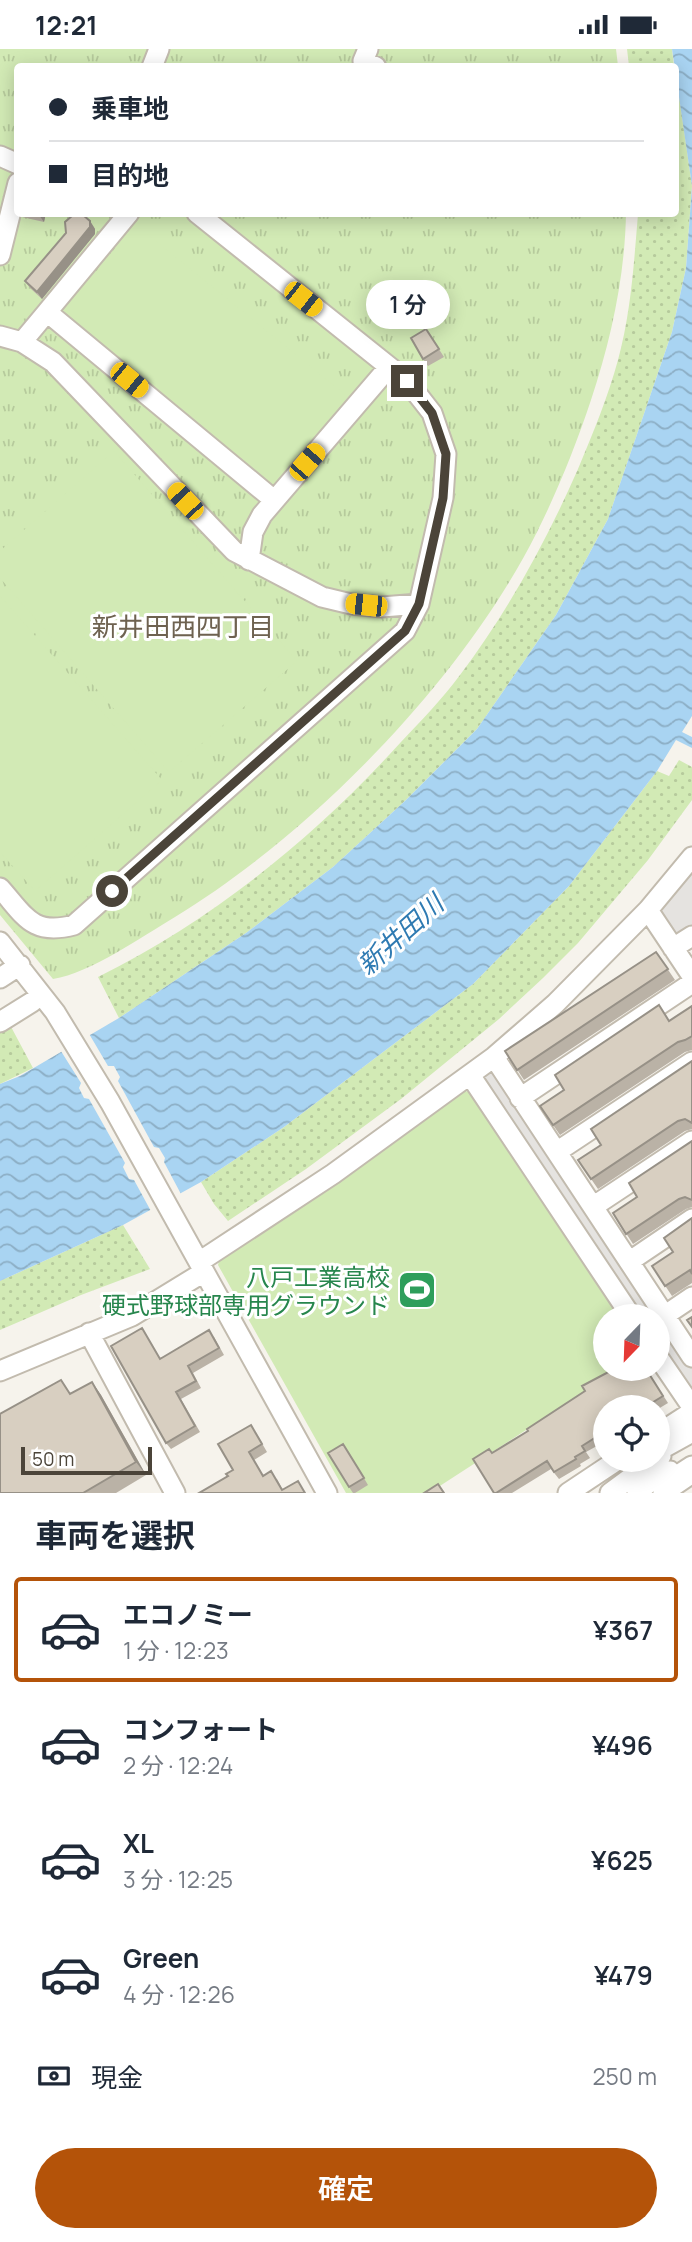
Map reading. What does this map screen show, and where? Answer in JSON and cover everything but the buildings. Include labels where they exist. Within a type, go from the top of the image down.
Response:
[{"type":"street","points":[[367,63],[363,61],[368,49]]},
{"type":"street","points":[[0,255],[14,199]]},
{"type":"street","points":[[22,342],[126,217]]},
{"type":"street","points":[[0,888],[33,924],[55,930],[74,925],[405,631],[419,604],[443,498],[446,454],[432,413],[407,381],[202,217]]},
{"type":"street","points":[[47,312],[274,500]]},
{"type":"street","points":[[0,336],[22,342],[53,362],[218,538],[234,551],[322,597],[351,604],[382,607],[419,604]]},
{"type":"street","points":[[249,559],[253,532],[262,515],[389,367]]},
{"type":"street","points":[[0,1371],[132,1316],[495,1057],[555,1004],[648,910],[692,857]]},
{"type":"street","points":[[648,910],[692,976]]},
{"type":"street","points":[[674,948],[692,936]]},
{"type":"street","points":[[0,942],[55,1012],[110,1102],[327,1493]]},
{"type":"street","points":[[0,978],[20,965]]},
{"type":"street","points":[[520,1098],[692,983]]},
{"type":"street","points":[[0,1022],[32,1002]]},
{"type":"street","points":[[495,1057],[657,1304]]},
{"type":"street","points":[[558,1151],[692,1062]]},
{"type":"street","points":[[470,1075],[623,1304]]},
{"type":"street","points":[[594,1206],[692,1141]]},
{"type":"street","points":[[630,1261],[692,1219]]},
{"type":"street","points":[[670,1312],[692,1297]]},
{"type":"street","points":[[670,1325],[692,1357]]},
{"type":"street","points":[[89,1333],[175,1493]]},
{"type":"street","points":[[670,1375],[692,1409],[670,1425]]},
{"type":"street","points":[[670,1444],[692,1432]]},
{"type":"street","points":[[637,1493],[659,1474],[670,1471],[675,1477],[692,1466]]},
{"type":"street","points":[[568,1493],[600,1472]]},
{"type":"street","points":[[610,1493],[639,1472]]},
{"type":"street","points":[[663,1493],[692,1473]]},
{"type":"green space","points":[[0,49],[616,49],[618,63],[14,63],[14,217],[626,217],[623,260],[611,331],[579,434],[559,484],[537,532],[506,587],[469,642],[427,696],[331,797],[280,842],[175,917],[99,962],[53,979],[0,915]]},
{"type":"green space","points":[[627,49],[672,49],[674,63],[629,63]]},
{"type":"green space","points":[[679,95],[692,186],[686,268],[672,332],[608,519],[556,615],[477,729],[406,800],[333,867],[246,933],[119,1018],[98,977],[182,929],[260,874],[297,843],[368,777],[424,718],[478,651],[539,549],[589,442],[618,360],[631,287],[638,217],[679,217]]},
{"type":"green space","points":[[135,224],[348,397],[274,488],[61,314]]},
{"type":"green space","points":[[114,451],[297,661],[169,772],[0,578],[0,551]]},
{"type":"green space","points":[[0,596],[162,780],[35,891],[0,852]]},
{"type":"green space","points":[[679,760],[692,767],[692,800],[648,860],[578,943],[499,1019],[401,1099],[306,1169],[228,1221],[201,1182],[284,1127],[473,984],[569,886],[657,771],[669,776]]},
{"type":"green space","points":[[9,1023],[33,1068],[0,1084],[0,1028]]},
{"type":"green space","name":"八戸工業高校 硬式野球部専用グラウンド","points":[[462,1090],[472,1093],[611,1304],[593,1304],[593,1381],[602,1381],[429,1493],[346,1493],[218,1265],[220,1257],[395,1141]]},
{"type":"green space","points":[[123,1225],[150,1269],[0,1330],[0,1281]]},
{"type":"shaded area","points":[[692,869],[692,928],[674,940],[656,913]]},
{"type":"shaded area","points":[[494,1068],[651,1304],[631,1304],[483,1084],[484,1075]]},
{"type":"shaded area","points":[[670,1333],[692,1366],[692,1388],[686,1387],[670,1363]]},
{"type":"water","points":[[672,49],[692,49],[692,186],[679,97],[679,63],[674,63]]},
{"type":"water","name":"新井田川","points":[[692,186],[692,716],[682,732],[692,737],[692,748],[676,740],[657,771],[569,886],[473,984],[284,1127],[201,1182],[123,1225],[0,1281],[0,1084],[20,1076],[119,1018],[246,933],[333,867],[406,800],[477,729],[556,615],[608,519],[672,332],[686,268]]},
{"type":"pier","points":[[88,1032],[108,1066],[114,1066],[120,1077],[118,1081],[154,1147],[159,1148],[165,1158],[164,1162],[182,1196],[152,1213],[134,1180],[129,1179],[123,1167],[125,1163],[89,1099],[84,1098],[79,1088],[81,1083],[59,1048]]},
{"type":"place","name":"八戸工業高校 硬式野球部専用グラウンド","points":[[417,1290]]},
{"type":"district","name":"新井田西四丁目","points":[[183,626]]},
{"type":"route","points":[[112,891],[405,631],[419,604],[443,498],[446,454],[432,413],[407,381]]}]
